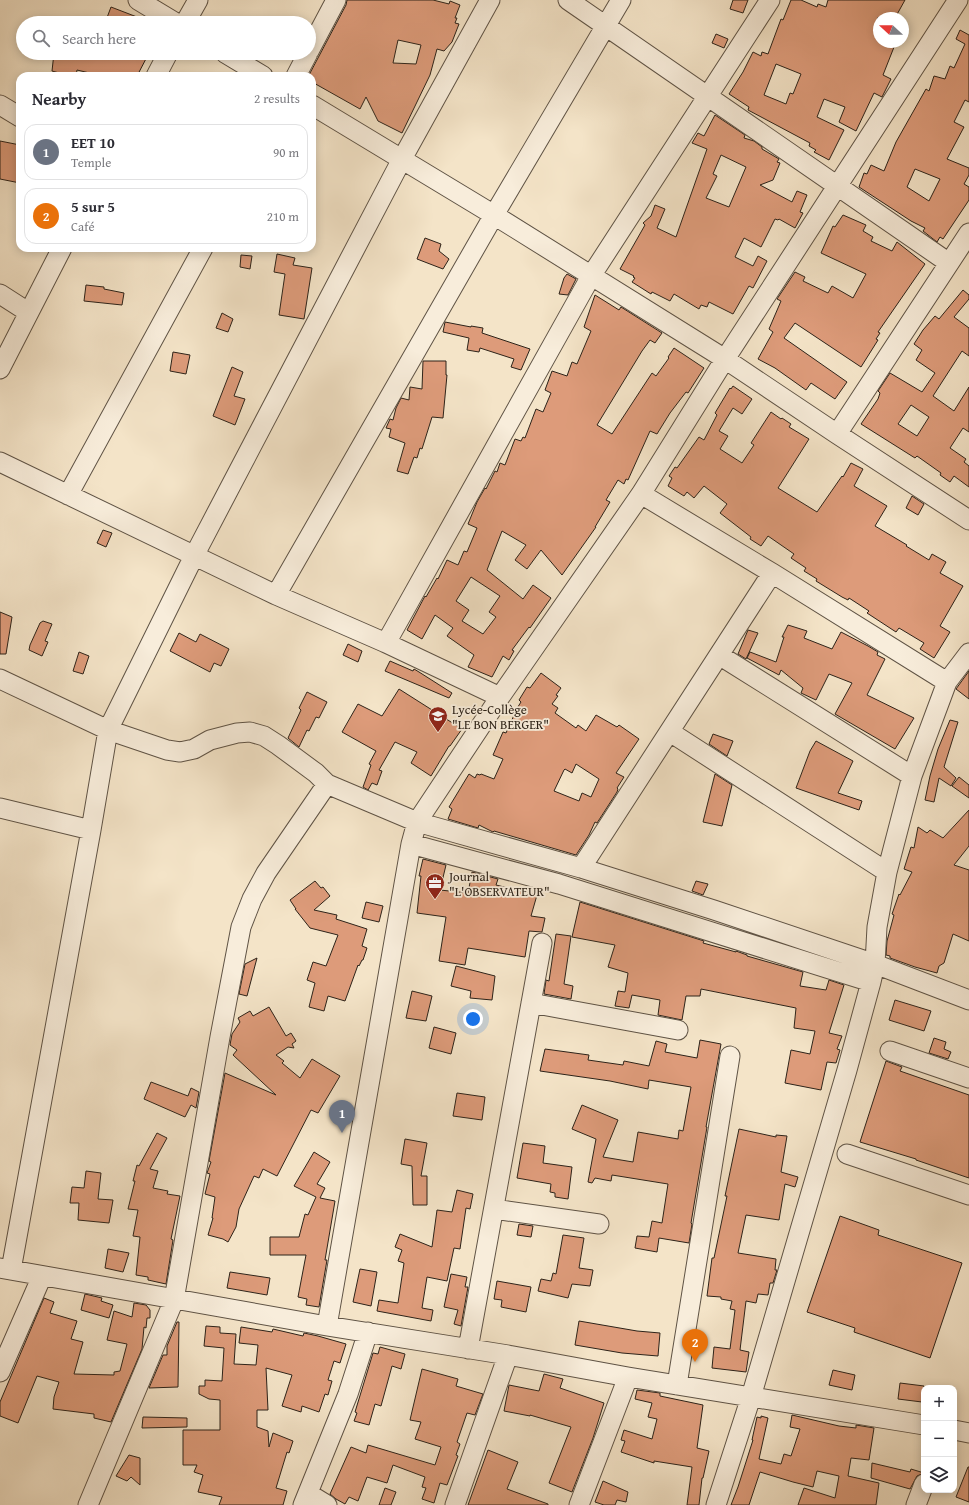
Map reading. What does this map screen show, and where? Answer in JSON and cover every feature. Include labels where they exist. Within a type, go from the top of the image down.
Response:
[{"type":"street","points":[[138,0],[164,16]]},
{"type":"street","points":[[189,16],[198,0]]},
{"type":"street","points":[[316,39],[336,0]]},
{"type":"street","points":[[490,0],[402,159],[194,556],[108,730],[92,830],[6,1269],[174,1300],[921,1425]]},
{"type":"street","points":[[568,0],[607,25],[837,187],[949,263]]},
{"type":"street","points":[[276,595],[494,215],[621,0]]},
{"type":"street","points":[[386,643],[591,276],[770,0]]},
{"type":"street","points":[[327,1326],[411,844],[417,822],[500,697],[641,494],[725,359],[958,0]]},
{"type":"street","points":[[158,72],[164,60]]},
{"type":"street","points":[[237,60],[257,72]]},
{"type":"street","points":[[298,72],[305,60]]},
{"type":"street","points":[[0,105],[16,115]]},
{"type":"street","points":[[316,107],[494,215],[725,359],[969,520]]},
{"type":"street","points":[[837,434],[969,233]]},
{"type":"street","points":[[0,369],[60,252]]},
{"type":"street","points":[[68,495],[201,252]]},
{"type":"street","points":[[0,294],[28,312]]},
{"type":"street","points":[[0,462],[276,595],[386,643],[500,697]]},
{"type":"street","points":[[641,494],[772,573],[947,682]]},
{"type":"street","points":[[581,868],[772,573]]},
{"type":"street","points":[[716,1505],[751,1397],[845,1078],[876,964],[877,927],[887,872],[912,776],[947,682],[969,653]]},
{"type":"street","points":[[719,655],[912,776]]},
{"type":"street","points":[[0,679],[108,730],[152,746],[168,750],[180,752],[194,749],[210,740],[237,733],[250,732],[264,736],[316,773],[327,784],[417,822],[581,868],[714,910],[876,964],[969,1000]]},
{"type":"street","points":[[670,732],[887,872]]},
{"type":"street","points":[[88,1505],[174,1300],[220,1037],[241,927],[252,899],[266,873],[327,784]]},
{"type":"street","points":[[0,808],[92,830]]},
{"type":"street","points":[[411,844],[559,884],[871,982]]},
{"type":"street","points":[[707,931],[714,910]]},
{"type":"street","points":[[468,1349],[542,943]]},
{"type":"street","points":[[531,1003],[678,1030]]},
{"type":"street","points":[[890,1051],[969,1078]]},
{"type":"street","points":[[677,1385],[730,1056]]},
{"type":"street","points":[[847,1154],[969,1195]]},
{"type":"street","points":[[494,1209],[599,1224]]},
{"type":"street","points":[[0,1372],[42,1276]]},
{"type":"street","points":[[327,1505],[306,1499],[348,1394],[368,1332]]},
{"type":"street","points":[[455,1505],[508,1355]]},
{"type":"street","points":[[579,1505],[628,1377]]},
{"type":"street","points":[[957,1431],[969,1433]]},
{"type":"street","points":[[916,1505],[921,1492]]},
{"type":"building","points":[[347,0],[433,0],[449,4],[450,1],[460,5],[455,18],[457,18],[455,23],[459,24],[452,42],[444,51],[437,49],[430,75],[402,133],[378,121],[366,97],[360,109],[316,84],[316,72],[311,72],[346,5]],"holes":[[[398,40],[421,45],[416,64],[393,63]]]},
{"type":"building","points":[[733,0],[748,0],[743,13],[730,9]]},
{"type":"building","points":[[791,0],[801,0],[817,7],[818,4],[826,7],[828,0],[905,0],[898,12],[873,12],[873,48],[894,48],[883,75],[891,79],[882,97],[874,93],[856,131],[839,122],[845,107],[824,99],[817,117],[844,130],[829,160],[814,152],[816,150],[809,146],[810,143],[748,110],[749,107],[729,94],[743,72],[753,52],[761,56],[762,52],[768,54],[781,19],[783,20]],"holes":[[[776,64],[801,74],[793,94],[790,93],[786,104],[764,95]]]},
{"type":"building","points":[[111,7],[134,16],[108,16]]},
{"type":"building","points":[[960,30],[969,35],[969,102],[965,100],[954,122],[964,127],[947,159],[969,168],[969,175],[964,184],[969,187],[969,200],[943,239],[940,237],[937,242],[923,231],[925,228],[911,221],[859,187],[864,173],[867,174],[871,165],[884,171],[896,142],[926,89],[929,91],[934,76],[945,79],[950,66],[954,68],[965,44],[956,39]],"holes":[[[915,169],[940,179],[929,201],[907,187]]]},
{"type":"building","points":[[716,34],[728,39],[724,48],[712,43]]},
{"type":"building","points":[[53,60],[145,60],[139,72],[85,72],[77,70],[77,72],[52,71]]},
{"type":"building","points":[[715,115],[745,135],[744,138],[754,141],[762,147],[762,149],[779,159],[777,162],[780,163],[773,180],[760,185],[792,202],[797,191],[807,195],[800,212],[803,213],[795,228],[779,219],[775,219],[761,247],[744,238],[735,257],[753,266],[758,256],[767,261],[753,288],[749,286],[733,314],[709,302],[707,307],[701,305],[699,309],[674,294],[670,301],[652,292],[651,294],[632,282],[635,278],[633,277],[634,276],[620,269],[645,225],[643,223],[651,216],[655,205],[665,209],[657,228],[676,237],[707,149],[692,143],[698,133],[704,136]],"holes":[[[721,155],[746,167],[729,207],[706,198],[717,176],[713,174]]]},
{"type":"building","points":[[0,141],[16,144],[16,182],[0,179]]},
{"type":"building","points":[[843,215],[866,225],[863,231],[873,237],[871,241],[892,251],[897,242],[925,264],[878,332],[880,333],[876,339],[878,340],[861,367],[795,323],[784,338],[847,382],[835,399],[811,383],[806,390],[775,368],[758,359],[773,332],[769,329],[781,301],[777,299],[795,272],[805,277],[803,281],[828,293],[832,286],[853,298],[866,274],[821,253],[833,226],[835,227]]},
{"type":"building","points":[[425,238],[441,244],[439,251],[449,259],[443,269],[417,259]]},
{"type":"building","points":[[277,254],[295,258],[293,265],[312,268],[304,319],[279,315],[285,274],[274,272]]},
{"type":"building","points":[[241,255],[252,256],[250,269],[240,267]]},
{"type":"building","points":[[567,274],[576,279],[568,295],[559,294],[564,278]]},
{"type":"building","points":[[86,285],[104,287],[104,289],[124,293],[122,305],[84,301]]},
{"type":"building","points":[[963,290],[969,295],[969,299],[954,317],[969,328],[969,356],[962,351],[933,396],[954,411],[969,387],[969,432],[963,428],[950,448],[966,459],[964,462],[969,466],[969,487],[954,476],[950,482],[940,475],[941,473],[917,456],[915,458],[861,424],[878,399],[880,393],[878,391],[890,373],[922,392],[935,373],[916,360],[922,350],[914,344],[935,316],[939,319]],"holes":[[[911,405],[929,417],[917,436],[898,424]]]},
{"type":"building","points":[[595,295],[619,310],[621,307],[662,333],[655,343],[650,340],[642,351],[597,425],[612,434],[652,373],[656,376],[669,358],[668,357],[674,348],[704,368],[688,393],[686,392],[670,413],[657,434],[650,431],[628,480],[626,479],[624,484],[618,480],[606,500],[610,502],[596,527],[562,575],[541,550],[527,569],[515,560],[526,545],[502,531],[487,570],[523,599],[533,585],[551,598],[530,628],[529,627],[512,650],[514,651],[509,660],[503,656],[492,677],[468,667],[474,655],[447,636],[453,628],[435,615],[422,639],[407,630],[425,596],[426,597],[437,578],[438,579],[447,560],[458,565],[464,551],[467,552],[477,528],[468,524],[477,502],[485,488],[486,489],[495,471],[497,472],[500,463],[505,465],[515,439],[521,441],[523,437],[525,438],[536,409],[543,412],[551,393],[545,390],[552,371],[567,376],[572,362],[577,364],[591,331],[584,327]],"holes":[[[471,577],[500,596],[489,612],[496,617],[483,634],[462,621],[469,610],[456,601]]]},
{"type":"building","points":[[222,313],[233,319],[228,332],[216,328]]},
{"type":"building","points":[[445,322],[483,328],[482,333],[530,349],[521,370],[511,367],[514,359],[480,348],[479,352],[467,350],[469,338],[443,332]]},
{"type":"building","points":[[173,352],[190,355],[186,374],[170,371]]},
{"type":"building","points":[[423,361],[446,361],[447,375],[443,418],[432,417],[422,449],[420,448],[417,458],[414,457],[408,474],[397,471],[405,443],[389,437],[391,429],[386,428],[390,419],[393,420],[396,408],[401,398],[409,400],[410,387],[422,389]]},
{"type":"building","points":[[232,367],[243,372],[234,396],[245,399],[235,425],[213,416]]},
{"type":"building","points":[[733,386],[752,399],[742,414],[733,408],[719,431],[728,436],[720,449],[742,463],[754,445],[751,443],[771,412],[791,424],[789,427],[809,439],[778,488],[817,512],[842,476],[843,477],[851,463],[863,469],[854,486],[887,506],[875,526],[929,560],[932,554],[946,562],[940,573],[963,586],[940,626],[950,632],[934,658],[920,649],[924,643],[899,628],[896,632],[867,613],[869,611],[849,598],[848,600],[842,597],[816,581],[817,579],[804,571],[806,568],[791,558],[794,554],[768,536],[761,546],[750,539],[751,537],[720,513],[727,504],[704,486],[694,498],[687,492],[684,496],[668,486],[672,478],[669,476],[675,467],[677,468],[699,437],[704,440],[717,415],[715,413],[730,388],[731,389]]},
{"type":"building","points":[[912,496],[924,504],[918,515],[906,508]]},
{"type":"building","points":[[103,530],[112,533],[106,547],[97,543]]},
{"type":"building","points":[[0,612],[12,617],[6,654],[0,654]]},
{"type":"building","points":[[43,621],[52,624],[45,641],[48,642],[42,656],[29,650],[40,623]]},
{"type":"building","points":[[788,625],[807,631],[804,638],[832,649],[841,632],[878,652],[877,655],[885,659],[867,695],[914,718],[895,749],[835,714],[852,683],[829,674],[816,700],[801,693],[803,688],[781,670],[779,675],[747,658],[750,652],[776,662],[784,637],[782,637]]},
{"type":"building","points":[[748,630],[758,633],[746,659],[738,654]]},
{"type":"building","points":[[179,633],[196,642],[200,634],[229,649],[221,666],[214,663],[210,672],[170,651]]},
{"type":"building","points":[[348,644],[362,651],[358,662],[343,655]]},
{"type":"building","points":[[79,652],[89,656],[83,674],[73,671]]},
{"type":"building","points":[[390,661],[413,671],[414,669],[452,693],[449,698],[385,671]]},
{"type":"building","points":[[969,671],[969,699],[956,689]]},
{"type":"building","points":[[541,673],[561,688],[556,695],[558,696],[552,704],[558,708],[555,713],[576,728],[578,725],[586,731],[596,715],[617,727],[619,725],[639,739],[616,773],[624,777],[617,788],[617,792],[597,823],[595,822],[589,835],[576,855],[494,831],[493,832],[479,825],[478,828],[448,819],[452,809],[449,807],[469,774],[475,778],[477,774],[481,774],[494,779],[503,759],[493,755],[503,732],[506,733],[514,713],[521,702],[519,700],[527,687],[530,688]],"holes":[[[576,764],[599,779],[591,797],[582,793],[579,801],[554,791],[564,770],[565,769],[572,773]]]},
{"type":"building","points":[[399,689],[462,729],[449,746],[431,776],[411,763],[417,752],[395,742],[379,770],[382,771],[377,785],[372,783],[368,790],[363,787],[371,765],[369,764],[376,751],[342,732],[358,704],[382,716]]},
{"type":"building","points":[[307,692],[327,702],[319,718],[316,717],[309,731],[307,730],[299,747],[288,738],[301,710],[299,708]]},
{"type":"building","points":[[950,720],[958,722],[944,767],[956,778],[951,786],[939,778],[934,802],[925,800],[938,749]]},
{"type":"building","points":[[713,734],[733,741],[727,756],[709,744]]},
{"type":"building","points":[[816,741],[853,761],[838,793],[862,801],[859,810],[796,788],[810,751]]},
{"type":"building","points":[[715,774],[732,785],[722,826],[703,822]]},
{"type":"building","points":[[959,777],[969,785],[969,798],[952,786]]},
{"type":"building","points":[[969,810],[969,846],[954,865],[969,870],[969,941],[953,934],[944,963],[939,966],[937,973],[890,958],[890,956],[886,955],[887,941],[894,915],[892,914],[899,894],[900,895],[912,872],[904,869],[911,847],[914,848],[918,827],[927,833],[930,830],[943,838]]},
{"type":"building","points":[[423,859],[446,865],[440,890],[468,893],[472,872],[498,879],[496,885],[537,895],[531,916],[545,918],[542,932],[529,931],[525,957],[468,948],[465,965],[439,961],[446,917],[417,913],[421,876],[419,876]]},
{"type":"building","points":[[315,881],[321,888],[323,887],[330,896],[314,910],[337,915],[336,919],[367,929],[362,946],[367,948],[363,960],[359,966],[358,965],[345,1001],[328,996],[324,1011],[309,1007],[315,983],[307,980],[313,962],[326,966],[338,935],[310,928],[290,900]]},
{"type":"building","points":[[696,881],[708,884],[703,895],[692,891]]},
{"type":"building","points":[[366,902],[383,906],[379,922],[362,918]]},
{"type":"building","points":[[580,902],[704,941],[703,943],[736,951],[747,956],[803,972],[800,986],[826,990],[829,980],[844,985],[829,1033],[842,1036],[837,1049],[840,1050],[836,1063],[827,1062],[821,1090],[785,1083],[791,1050],[810,1054],[815,1031],[794,1028],[796,1008],[701,989],[700,996],[686,996],[682,1020],[658,1015],[660,1000],[632,995],[629,1008],[615,1006],[618,991],[625,992],[628,973],[608,967],[615,945],[572,937]]},
{"type":"building","points":[[556,934],[571,936],[564,984],[573,986],[571,999],[544,994],[546,980],[549,981]]},
{"type":"building","points":[[257,958],[247,996],[239,994],[245,964]]},
{"type":"building","points":[[456,966],[495,976],[492,1000],[470,998],[471,991],[451,986]]},
{"type":"building","points":[[412,991],[432,996],[426,1021],[406,1018]]},
{"type":"building","points":[[895,1000],[931,1011],[924,1031],[889,1020]]},
{"type":"building","points":[[269,1007],[286,1036],[291,1033],[296,1041],[292,1044],[294,1048],[288,1047],[276,1055],[284,1061],[282,1063],[300,1078],[312,1059],[340,1076],[318,1113],[311,1110],[277,1176],[263,1169],[259,1178],[254,1176],[239,1209],[236,1227],[228,1242],[208,1235],[213,1218],[215,1197],[205,1194],[210,1174],[207,1173],[211,1162],[209,1161],[225,1073],[276,1095],[233,1055],[237,1050],[230,1045],[232,1034],[240,1022],[238,1018],[250,1011],[253,1016]]},
{"type":"building","points":[[434,1027],[456,1033],[451,1054],[429,1048]]},
{"type":"building","points":[[934,1038],[946,1042],[944,1049],[951,1052],[948,1059],[929,1053]]},
{"type":"building","points":[[700,1040],[721,1044],[706,1127],[689,1243],[659,1238],[657,1252],[635,1248],[637,1236],[649,1237],[652,1221],[662,1223],[668,1184],[612,1175],[611,1181],[595,1178],[592,1183],[588,1182],[596,1139],[572,1129],[582,1105],[618,1120],[603,1157],[633,1162],[638,1132],[678,1139],[679,1130],[683,1131],[691,1087],[649,1080],[648,1089],[610,1081],[540,1071],[545,1049],[589,1055],[588,1060],[623,1065],[624,1061],[649,1066],[656,1041],[667,1044],[665,1052],[697,1058]]},
{"type":"building","points":[[886,1061],[902,1067],[900,1071],[969,1095],[969,1178],[916,1159],[860,1142]]},
{"type":"building","points":[[151,1082],[188,1096],[191,1088],[199,1092],[196,1108],[191,1105],[185,1117],[144,1099]]},
{"type":"building","points":[[457,1093],[485,1097],[482,1120],[453,1116]]},
{"type":"building","points":[[739,1129],[776,1137],[776,1135],[787,1136],[781,1172],[798,1177],[795,1187],[785,1184],[779,1220],[746,1215],[738,1253],[776,1259],[775,1270],[777,1270],[773,1283],[770,1283],[768,1295],[758,1294],[756,1303],[746,1301],[740,1350],[749,1352],[746,1372],[712,1368],[714,1347],[730,1349],[735,1310],[730,1309],[732,1301],[721,1299],[721,1297],[707,1296],[712,1258],[714,1258],[727,1196],[725,1196]]},
{"type":"building","points":[[157,1133],[167,1138],[150,1169],[158,1171],[153,1188],[168,1191],[167,1194],[180,1196],[171,1239],[173,1240],[166,1284],[148,1280],[148,1277],[136,1275],[140,1237],[133,1236],[138,1210],[128,1209],[135,1181],[133,1181],[137,1165],[139,1166]]},
{"type":"building","points":[[405,1139],[427,1143],[421,1176],[427,1176],[427,1205],[413,1205],[412,1166],[401,1164]]},
{"type":"building","points":[[523,1143],[545,1146],[543,1163],[572,1167],[568,1199],[555,1197],[555,1193],[550,1192],[551,1184],[517,1178]]},
{"type":"building","points":[[314,1152],[330,1162],[317,1184],[325,1188],[320,1198],[335,1201],[319,1307],[306,1305],[307,1299],[298,1297],[306,1255],[270,1255],[270,1237],[299,1237],[305,1214],[308,1215],[316,1197],[294,1186]]},
{"type":"building","points":[[86,1171],[101,1173],[98,1199],[113,1200],[109,1223],[78,1220],[79,1203],[70,1203],[72,1187],[84,1188]]},
{"type":"building","points":[[457,1190],[473,1194],[470,1209],[466,1208],[460,1249],[454,1248],[447,1281],[427,1277],[422,1308],[433,1310],[431,1321],[377,1311],[379,1300],[398,1303],[404,1263],[398,1261],[402,1250],[395,1247],[400,1234],[432,1247],[437,1210],[452,1212]]},
{"type":"building","points":[[840,1216],[879,1230],[878,1235],[962,1263],[930,1358],[854,1332],[855,1328],[807,1312]]},
{"type":"building","points":[[519,1224],[533,1226],[531,1237],[517,1235]]},
{"type":"building","points":[[563,1235],[584,1238],[579,1268],[593,1270],[590,1286],[572,1284],[568,1298],[538,1291],[541,1279],[551,1281],[553,1273],[556,1274]]},
{"type":"building","points":[[108,1249],[129,1253],[123,1272],[105,1268]]},
{"type":"building","points":[[360,1269],[377,1272],[371,1306],[353,1302]]},
{"type":"building","points":[[230,1272],[270,1278],[267,1295],[227,1288]]},
{"type":"building","points":[[451,1274],[467,1277],[465,1287],[468,1287],[461,1326],[454,1324],[458,1310],[444,1307]]},
{"type":"building","points":[[497,1281],[531,1287],[526,1312],[501,1307],[502,1300],[494,1299]]},
{"type":"building","points":[[85,1294],[102,1298],[101,1301],[113,1305],[109,1318],[81,1310]]},
{"type":"building","points":[[44,1298],[54,1302],[50,1313],[77,1321],[71,1339],[83,1342],[74,1374],[114,1375],[114,1372],[120,1371],[127,1344],[107,1340],[114,1311],[132,1317],[134,1303],[146,1305],[150,1310],[150,1318],[147,1318],[146,1328],[144,1327],[142,1349],[111,1422],[94,1418],[94,1414],[53,1409],[54,1397],[59,1382],[37,1376],[18,1423],[0,1416],[0,1402]]},
{"type":"building","points":[[579,1321],[637,1331],[660,1333],[658,1356],[622,1353],[575,1345]]},
{"type":"building","points":[[177,1322],[179,1322],[178,1387],[149,1388],[163,1355],[167,1355],[167,1346]]},
{"type":"building","points":[[206,1326],[220,1327],[220,1333],[236,1334],[234,1364],[256,1365],[258,1345],[239,1343],[241,1327],[272,1332],[273,1329],[303,1336],[304,1333],[346,1344],[340,1363],[334,1361],[328,1380],[332,1381],[328,1395],[325,1394],[319,1412],[302,1406],[301,1412],[282,1406],[292,1375],[266,1368],[268,1410],[257,1410],[257,1427],[268,1431],[269,1447],[273,1433],[293,1441],[289,1453],[287,1452],[276,1488],[287,1491],[283,1505],[219,1505],[222,1497],[198,1492],[203,1475],[194,1472],[197,1465],[183,1465],[183,1430],[220,1430],[220,1400],[209,1399],[199,1394],[199,1386],[205,1386],[205,1380],[222,1381],[224,1348],[204,1346]]},
{"type":"building","points":[[380,1347],[405,1354],[401,1369],[392,1366],[381,1406],[375,1404],[369,1425],[354,1421],[357,1413],[355,1412],[373,1353],[378,1354]]},
{"type":"building","points":[[422,1369],[458,1379],[456,1386],[483,1394],[475,1415],[467,1413],[457,1442],[460,1444],[456,1455],[458,1456],[447,1485],[440,1483],[434,1503],[422,1499],[426,1488],[422,1487],[425,1477],[393,1465],[387,1483],[367,1477],[358,1501],[349,1497],[345,1504],[336,1499],[330,1494],[351,1447],[366,1453],[368,1445],[435,1465],[441,1447],[415,1439],[421,1422],[410,1420]]},
{"type":"building","points":[[833,1370],[855,1375],[852,1390],[829,1385]]},
{"type":"building","points":[[544,1374],[563,1379],[560,1388],[604,1403],[593,1438],[572,1492],[549,1483],[571,1427],[530,1415],[504,1411],[509,1385],[539,1391]]},
{"type":"building","points":[[900,1383],[921,1386],[921,1402],[898,1399]]},
{"type":"building","points":[[637,1390],[660,1393],[660,1396],[703,1405],[697,1448],[709,1451],[702,1478],[699,1505],[687,1505],[692,1467],[654,1461],[654,1463],[621,1452],[625,1441],[621,1440],[624,1430],[652,1439],[657,1419],[648,1417],[652,1403],[635,1399]]},
{"type":"building","points":[[792,1415],[839,1426],[856,1428],[856,1425],[874,1428],[869,1460],[851,1458],[848,1476],[879,1483],[876,1505],[798,1505],[804,1488],[835,1498],[839,1476],[817,1471],[813,1487],[760,1472],[749,1505],[731,1505],[753,1440],[757,1417],[761,1418],[761,1416],[768,1418],[759,1459],[781,1464],[784,1454],[791,1456],[800,1429],[790,1427]]},
{"type":"building","points":[[143,1417],[187,1418],[187,1427],[142,1428]]},
{"type":"building","points":[[488,1450],[518,1462],[507,1489],[548,1505],[468,1505]]},
{"type":"building","points":[[129,1455],[140,1458],[140,1485],[131,1477],[127,1481],[116,1476]]},
{"type":"building","points":[[872,1463],[910,1472],[911,1469],[921,1472],[921,1474],[917,1476],[910,1489],[871,1478]]},
{"type":"building","points":[[969,1467],[969,1502],[956,1497]]},
{"type":"building","points":[[603,1481],[628,1492],[626,1502],[617,1500],[615,1505],[604,1505],[595,1502]]},
{"type":"building","points":[[385,1488],[396,1492],[391,1505],[379,1505]]},
{"type":"place","name":"Lycée-Collège \"LE BON BERGER\"","points":[[438,733]]},
{"type":"place","name":"Journal \"L'OBSERVATEUR\"","points":[[435,900]]},
{"type":"place","name":"EET 10","points":[[342,1133]]},
{"type":"place","name":"5 sur 5","points":[[695,1362]]}]
